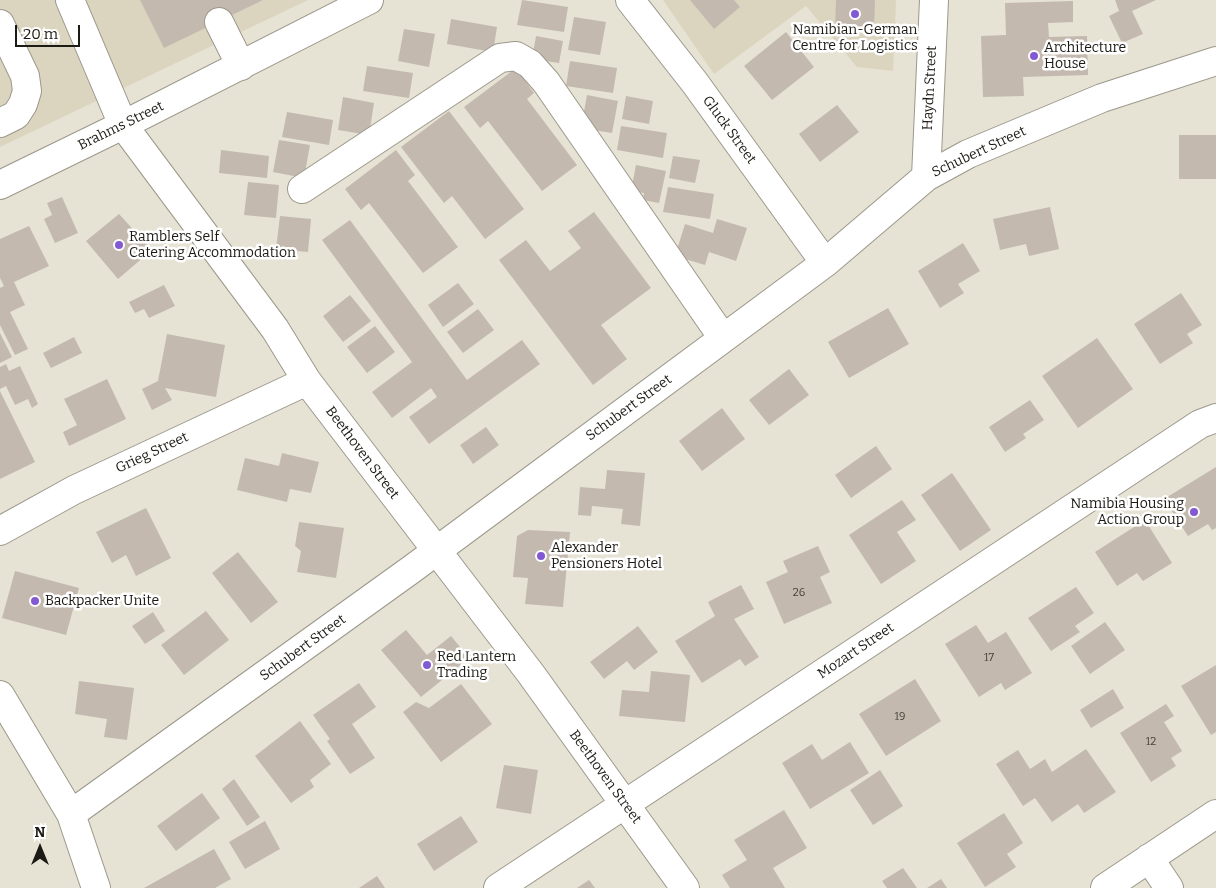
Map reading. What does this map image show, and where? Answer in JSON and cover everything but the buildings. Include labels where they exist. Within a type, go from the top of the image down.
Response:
[{"type":"street","name":"Beethoven Street","points":[[70,0],[123,125],[275,329],[307,381],[531,674],[685,888]]},
{"type":"street","name":"Brahms Street","points":[[0,184],[123,125],[369,0]]},
{"type":"street","name":"Gluck Street","points":[[630,0],[695,83],[825,262]]},
{"type":"street","name":"Haydn Street","points":[[926,176],[934,0]]},
{"type":"street","points":[[225,18],[247,62]]},
{"type":"street","points":[[0,24],[25,76],[27,91],[27,112],[19,121],[0,130]]},
{"type":"street","points":[[302,189],[500,58],[516,56],[530,64],[546,82],[723,338]]},
{"type":"street","name":"Schubert Street","points":[[72,814],[436,550],[825,262],[926,176],[968,154],[1102,98],[1216,60]]},
{"type":"street","points":[[0,123],[16,115],[23,104],[27,91]]},
{"type":"street","name":"Grieg Street","points":[[0,531],[74,490],[307,381]]},
{"type":"street","name":"Mozart Street","points":[[498,888],[1200,424],[1216,418]]},
{"type":"street","points":[[0,695],[72,814],[96,888]]},
{"type":"street","points":[[1105,888],[1216,814]]},
{"type":"street","points":[[1149,858],[1169,888]]},
{"type":"shaded area","points":[[0,0],[308,0],[0,147]]},
{"type":"shaded area","points":[[663,0],[896,0],[893,71],[857,67],[806,6],[714,74]]},
{"type":"place","name":"Namibian-German Centre for Logistics","points":[[855,14]]},
{"type":"place","name":"Architecture House","points":[[1034,56]]},
{"type":"place","name":"Ramblers Self Catering Accommodation","points":[[119,245]]},
{"type":"place","name":"Namibia Housing Action Group","points":[[1194,512]]},
{"type":"place","name":"Alexander Pensioners Hotel","points":[[541,556]]},
{"type":"place","name":"Backpacker Unite","points":[[35,601]]},
{"type":"place","name":"Red Lantern Trading","points":[[427,665]]}]
